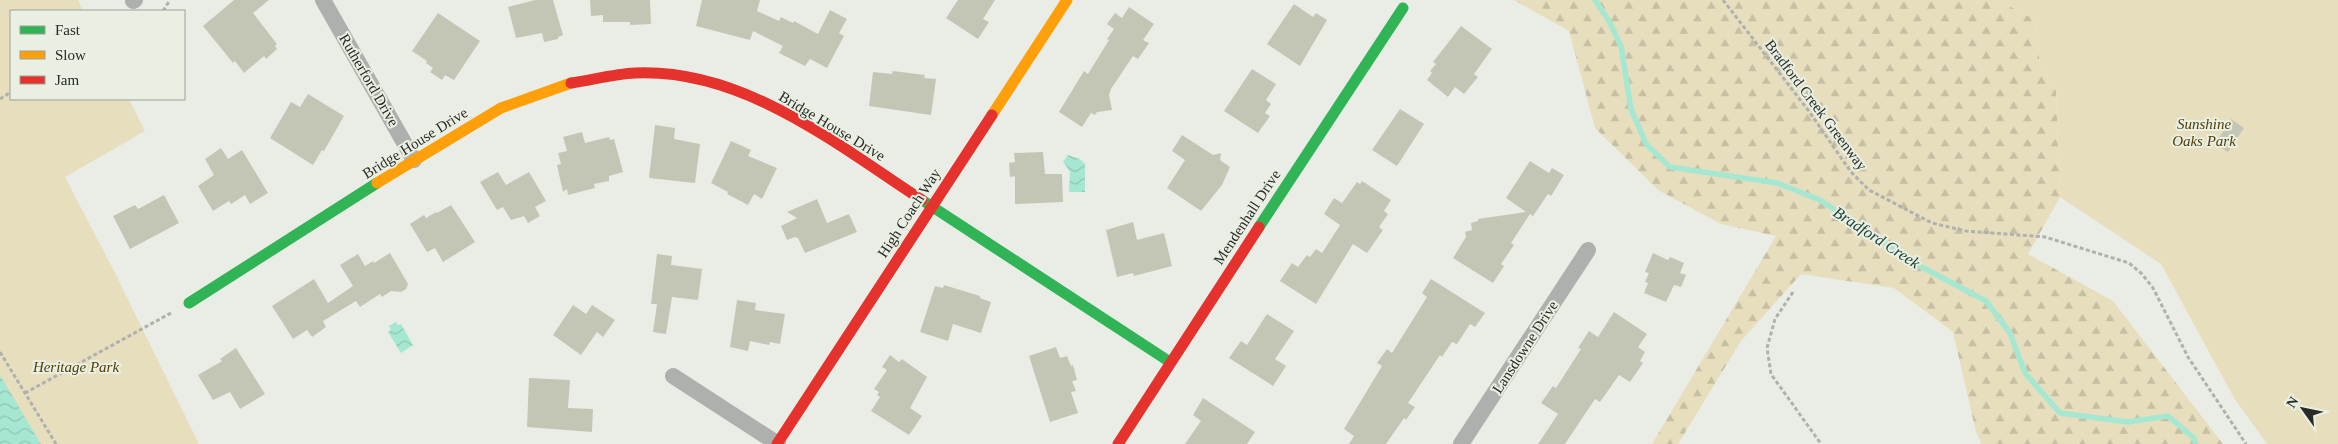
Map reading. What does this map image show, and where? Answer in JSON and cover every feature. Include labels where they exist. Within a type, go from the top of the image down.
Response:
[{"type":"street","name":"Rutherford Drive","points":[[323,0],[414,160]]},
{"type":"street","name":"High Coach Way","points":[[777,444],[1067,0]]},
{"type":"street","name":"Mendenhall Drive","points":[[1118,444],[1403,8]]},
{"type":"street","name":"Bridge House Drive","points":[[189,303],[414,160],[501,108],[562,84],[634,73],[688,77],[728,87],[759,100],[816,130],[1170,362]]},
{"type":"street","name":"Lansdowne Drive","points":[[1461,444],[1588,250]]},
{"type":"street","points":[[673,376],[777,444]]},
{"type":"path","name":"Bradford Creek Greenway","points":[[1723,0],[1808,110],[1851,172],[1869,190],[1932,223],[1966,231],[2045,237],[2129,263],[2153,288],[2188,357],[2246,444]]},
{"type":"path","points":[[1793,292],[1775,319],[1767,348],[1771,374],[1821,444]]},
{"type":"path","points":[[24,392],[189,303]]},
{"type":"path","points":[[0,352],[56,444]]},
{"type":"green space","name":"Heritage Park","points":[[0,0],[78,0],[83,10],[10,10],[10,100],[130,100],[145,131],[65,177],[114,271],[199,444],[0,444]]},
{"type":"green space","points":[[1514,0],[1998,0],[2036,20],[2040,66],[2056,90],[2060,197],[2028,254],[2113,301],[2223,444],[1982,444],[1976,432],[1953,332],[1894,288],[1801,274],[1741,341],[1678,444],[1652,444],[1776,236],[1721,224],[1658,190],[1595,128],[1569,31]]},
{"type":"green space","name":"Sunshine Oaks Park","points":[[1998,0],[2338,0],[2338,444],[2267,444],[2234,398],[2161,264],[2060,197],[2056,91],[2040,66],[2036,20]]},
{"type":"water","points":[[1068,155],[1080,159],[1085,164],[1085,192],[1069,192],[1070,172],[1063,162]]},
{"type":"water","points":[[396,322],[398,325],[401,324],[413,345],[401,353],[388,332],[391,330],[389,326]]},
{"type":"water","points":[[0,375],[41,444],[0,444]]},
{"type":"building","points":[[234,0],[269,0],[253,13],[277,44],[275,46],[277,49],[266,59],[264,56],[244,73],[235,61],[233,63],[203,26]]},
{"type":"building","points":[[535,0],[553,0],[563,35],[558,37],[558,39],[544,42],[542,33],[516,38],[508,7]]},
{"type":"building","points":[[590,0],[650,0],[651,24],[630,25],[630,22],[603,22],[603,15],[591,16]]},
{"type":"building","points":[[702,0],[760,0],[757,11],[779,21],[781,17],[793,23],[794,21],[818,34],[830,10],[847,19],[839,33],[844,36],[827,68],[810,59],[805,66],[779,53],[783,46],[753,31],[750,40],[696,26]]},
{"type":"building","points":[[958,0],[995,0],[983,19],[989,22],[978,39],[946,18]]},
{"type":"building","points":[[1294,4],[1313,17],[1316,13],[1327,20],[1300,66],[1267,44]]},
{"type":"building","points":[[1129,7],[1154,24],[1143,40],[1149,43],[1138,59],[1133,56],[1111,89],[1109,95],[1112,110],[1097,112],[1095,115],[1091,113],[1082,127],[1059,112],[1084,71],[1088,74],[1109,40],[1107,39],[1114,29],[1107,24],[1115,13],[1122,18]]},
{"type":"building","points":[[438,13],[480,41],[454,80],[445,75],[442,80],[430,72],[433,68],[426,63],[427,61],[412,51]]},
{"type":"building","points":[[1461,26],[1492,49],[1474,74],[1478,77],[1464,94],[1455,87],[1448,97],[1427,80],[1432,73],[1430,71],[1436,64],[1433,62]]},
{"type":"building","points":[[1252,69],[1276,84],[1266,100],[1271,104],[1265,113],[1270,116],[1258,133],[1224,111]]},
{"type":"building","points":[[893,71],[925,75],[924,78],[936,79],[931,115],[869,106],[873,72],[892,74]]},
{"type":"building","points":[[308,94],[344,116],[324,151],[322,150],[313,165],[270,138],[291,102],[300,107]]},
{"type":"building","points":[[1400,109],[1424,124],[1397,166],[1372,150]]},
{"type":"building","points":[[2231,119],[2244,128],[2228,152],[2215,144]]},
{"type":"building","points":[[655,125],[675,128],[674,139],[700,144],[695,183],[649,178]]},
{"type":"building","points":[[582,132],[585,143],[609,137],[610,140],[614,139],[623,172],[609,176],[609,181],[594,184],[595,188],[568,195],[567,189],[563,192],[557,165],[561,164],[558,153],[567,151],[563,137]]},
{"type":"building","points":[[1182,135],[1213,155],[1221,153],[1220,160],[1230,167],[1222,185],[1201,211],[1167,188],[1185,160],[1172,151]]},
{"type":"building","points":[[731,141],[751,150],[748,156],[777,168],[762,199],[754,194],[748,205],[711,183]]},
{"type":"building","points":[[221,148],[228,159],[242,150],[268,193],[250,204],[245,195],[231,204],[229,201],[213,211],[198,186],[214,175],[205,159]]},
{"type":"building","points":[[1043,152],[1045,174],[1062,174],[1063,202],[1015,204],[1015,176],[1010,177],[1009,163],[1015,162],[1014,153]]},
{"type":"building","points":[[1530,161],[1549,173],[1552,168],[1564,175],[1551,196],[1548,194],[1533,216],[1530,214],[1511,243],[1514,245],[1501,264],[1504,266],[1493,283],[1453,258],[1466,237],[1465,232],[1472,230],[1471,223],[1478,221],[1478,219],[1526,212],[1506,198]]},
{"type":"building","points":[[498,172],[506,185],[529,172],[546,201],[535,207],[540,216],[528,223],[524,216],[511,220],[503,207],[497,210],[480,182]]},
{"type":"building","points":[[1362,181],[1391,200],[1384,211],[1388,214],[1379,227],[1383,230],[1367,253],[1353,244],[1316,304],[1280,281],[1292,263],[1298,267],[1307,255],[1310,257],[1316,249],[1322,253],[1340,225],[1324,214],[1334,198],[1342,203],[1357,182],[1360,184]]},
{"type":"building","points":[[164,195],[179,223],[130,249],[113,216],[135,205],[138,209]]},
{"type":"building","points":[[817,199],[827,223],[849,214],[857,232],[805,253],[798,238],[795,237],[787,240],[781,226],[797,218],[787,212]]},
{"type":"building","points":[[451,205],[475,242],[443,262],[435,248],[427,252],[410,224],[424,215],[426,218]]},
{"type":"building","points":[[1133,222],[1137,240],[1164,233],[1172,266],[1134,276],[1133,273],[1117,277],[1106,230]]},
{"type":"building","points":[[390,253],[408,284],[406,289],[401,292],[391,291],[382,297],[380,294],[360,307],[356,301],[323,321],[326,327],[312,337],[307,330],[293,339],[272,306],[314,279],[328,303],[353,286],[340,265],[358,254],[365,266]]},
{"type":"building","points":[[1653,253],[1668,260],[1670,257],[1684,263],[1680,273],[1686,275],[1681,287],[1674,285],[1666,302],[1644,293],[1648,283],[1645,282],[1649,273],[1645,272]]},
{"type":"building","points":[[657,254],[672,256],[671,265],[702,269],[698,300],[672,297],[666,334],[653,332],[657,304],[651,304]]},
{"type":"building","points":[[1431,279],[1485,313],[1475,327],[1470,324],[1457,344],[1452,342],[1442,357],[1440,355],[1408,403],[1415,407],[1406,420],[1404,418],[1386,444],[1349,444],[1354,436],[1344,429],[1382,366],[1377,363],[1387,349],[1392,353],[1427,297],[1422,293]]},
{"type":"building","points":[[944,285],[980,296],[980,298],[991,302],[981,333],[953,324],[948,341],[920,332],[935,286],[943,288]]},
{"type":"building","points":[[737,300],[756,303],[755,310],[785,314],[780,344],[770,342],[769,345],[750,341],[748,351],[730,347]]},
{"type":"building","points":[[573,305],[586,314],[592,305],[615,320],[603,337],[597,332],[581,355],[553,335]]},
{"type":"building","points":[[1614,312],[1647,334],[1638,347],[1645,352],[1640,361],[1643,363],[1630,382],[1619,375],[1600,402],[1595,399],[1565,444],[1538,444],[1558,414],[1541,403],[1553,386],[1556,388],[1581,349],[1578,348],[1589,331],[1598,337]]},
{"type":"building","points":[[1267,314],[1294,331],[1275,359],[1286,366],[1273,386],[1229,358],[1241,341],[1247,345]]},
{"type":"building","points":[[1056,347],[1060,358],[1067,356],[1071,366],[1073,365],[1077,380],[1072,381],[1076,391],[1071,392],[1078,413],[1050,422],[1029,356]]},
{"type":"building","points":[[236,348],[265,394],[240,409],[230,392],[213,400],[198,375],[222,361],[220,359]]},
{"type":"building","points":[[890,355],[899,362],[902,359],[927,377],[910,408],[922,416],[909,435],[871,411],[880,397],[877,395],[879,392],[874,389],[887,370],[882,367]]},
{"type":"building","points":[[529,378],[570,380],[568,408],[593,409],[592,432],[527,427]]},
{"type":"building","points":[[1203,398],[1255,432],[1247,444],[1185,444],[1201,421],[1193,415]]},
{"type":"waterway","name":"Bradford Creek","points":[[1595,0],[1609,21],[1621,46],[1631,109],[1646,144],[1670,167],[1777,183],[1820,200],[1922,267],[1986,301],[2010,333],[2025,373],[2060,413],[2128,422],[2168,416],[2194,438],[2196,444]]},
{"type":"traffic: fast","points":[[1259,227],[1403,8]]},
{"type":"traffic: fast","points":[[189,303],[377,183]]},
{"type":"traffic: fast","points":[[922,200],[1170,362]]},
{"type":"traffic: slow","points":[[992,115],[1067,0]]},
{"type":"traffic: slow","points":[[377,183],[501,108],[571,83]]},
{"type":"traffic: jam","points":[[571,83],[635,73],[675,75],[713,83],[751,96],[787,114],[822,134],[922,200]]},
{"type":"traffic: jam","points":[[777,444],[992,115]]},
{"type":"traffic: jam","points":[[1118,444],[1259,227]]}]
